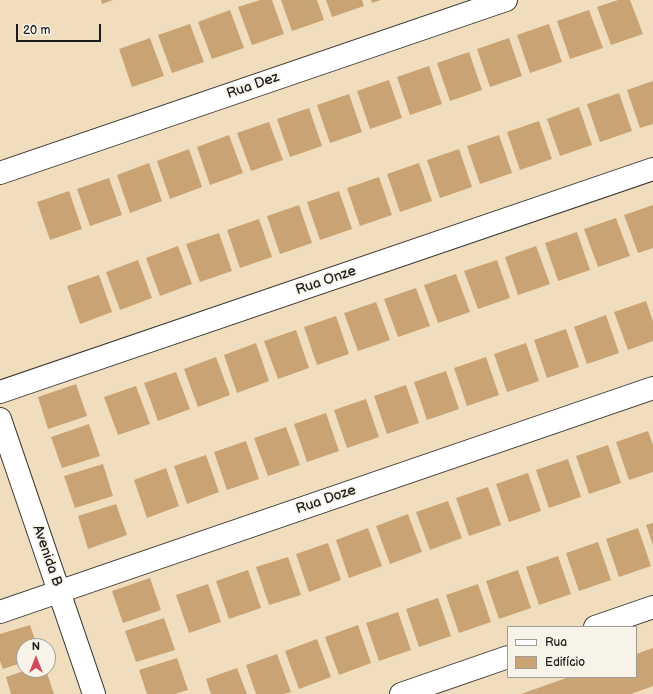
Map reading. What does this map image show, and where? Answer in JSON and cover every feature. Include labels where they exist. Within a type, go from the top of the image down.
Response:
[{"type":"street","name":"Rua Dez","points":[[0,173],[506,0]]},
{"type":"street","name":"Rua Onze","points":[[0,392],[653,169]]},
{"type":"street","name":"Rua Doze","points":[[0,612],[653,388]]},
{"type":"street","name":"Avenida B","points":[[0,419],[94,694]]},
{"type":"street","points":[[598,626],[653,607]]},
{"type":"street","points":[[402,694],[507,657]]},
{"type":"building","points":[[101,0],[113,0],[102,4]]},
{"type":"building","points":[[260,0],[272,0],[284,34],[252,45],[238,7]]},
{"type":"building","points":[[281,0],[317,0],[324,20],[292,31]]},
{"type":"building","points":[[326,0],[362,0],[364,6],[332,17]]},
{"type":"building","points":[[371,0],[381,0],[372,3]]},
{"type":"building","points":[[618,0],[630,0],[643,34],[611,45],[597,7]]},
{"type":"building","points":[[230,10],[244,48],[212,59],[198,22]]},
{"type":"building","points":[[589,10],[603,48],[570,59],[557,21]]},
{"type":"building","points":[[190,24],[204,62],[172,73],[158,35]]},
{"type":"building","points":[[549,24],[562,62],[530,73],[517,35]]},
{"type":"building","points":[[150,38],[164,76],[132,87],[119,49]]},
{"type":"building","points":[[509,38],[522,76],[490,87],[477,49]]},
{"type":"building","points":[[469,52],[482,90],[450,101],[437,63]]},
{"type":"building","points":[[429,66],[442,104],[410,115],[397,77]]},
{"type":"building","points":[[389,80],[402,118],[370,129],[357,91]]},
{"type":"building","points":[[653,81],[653,124],[640,128],[627,90]]},
{"type":"building","points":[[619,93],[632,131],[600,142],[587,104]]},
{"type":"building","points":[[349,94],[362,132],[330,143],[317,105]]},
{"type":"building","points":[[579,107],[592,145],[560,156],[547,119]]},
{"type":"building","points":[[309,108],[322,146],[290,157],[277,119]]},
{"type":"building","points":[[539,121],[552,159],[520,170],[507,132]]},
{"type":"building","points":[[269,122],[283,160],[251,171],[237,133]]},
{"type":"building","points":[[229,135],[243,173],[210,185],[197,147]]},
{"type":"building","points":[[499,135],[512,173],[480,184],[467,146]]},
{"type":"building","points":[[189,149],[202,187],[170,199],[157,161]]},
{"type":"building","points":[[459,149],[472,187],[440,198],[427,160]]},
{"type":"building","points":[[149,163],[162,201],[130,213],[117,175]]},
{"type":"building","points":[[419,163],[432,201],[400,212],[387,174]]},
{"type":"building","points":[[379,177],[392,215],[360,226],[347,188]]},
{"type":"building","points":[[109,178],[122,215],[90,226],[77,189]]},
{"type":"building","points":[[69,191],[82,229],[50,240],[37,202]]},
{"type":"building","points":[[339,191],[352,229],[320,240],[307,202]]},
{"type":"building","points":[[299,205],[312,243],[280,254],[267,216]]},
{"type":"building","points":[[653,205],[653,248],[638,253],[624,215]]},
{"type":"building","points":[[616,218],[630,256],[598,267],[584,229]]},
{"type":"building","points":[[259,219],[272,257],[240,268],[227,230]]},
{"type":"building","points":[[577,232],[590,270],[558,281],[545,243]]},
{"type":"building","points":[[219,233],[232,271],[200,282],[186,244]]},
{"type":"building","points":[[178,246],[192,284],[160,296],[146,258]]},
{"type":"building","points":[[536,246],[550,284],[518,295],[505,257]]},
{"type":"building","points":[[138,260],[152,298],[120,310],[106,272]]},
{"type":"building","points":[[497,260],[510,298],[478,309],[464,271]]},
{"type":"building","points":[[456,274],[470,312],[438,323],[424,285]]},
{"type":"building","points":[[99,275],[112,312],[80,324],[67,286]]},
{"type":"building","points":[[416,288],[430,326],[398,337],[384,299]]},
{"type":"building","points":[[646,301],[653,321],[653,341],[628,350],[614,312]]},
{"type":"building","points":[[376,302],[390,340],[358,351],[344,313]]},
{"type":"building","points":[[606,315],[619,353],[587,364],[574,327]]},
{"type":"building","points":[[336,316],[349,354],[317,365],[304,327]]},
{"type":"building","points":[[566,329],[579,367],[547,378],[534,340]]},
{"type":"building","points":[[296,330],[309,368],[278,379],[264,341]]},
{"type":"building","points":[[256,343],[269,381],[237,393],[224,355]]},
{"type":"building","points":[[526,343],[539,381],[507,392],[494,354]]},
{"type":"building","points":[[216,357],[230,395],[198,407],[184,369]]},
{"type":"building","points":[[486,357],[499,395],[467,406],[454,368]]},
{"type":"building","points":[[446,371],[459,409],[427,420],[414,382]]},
{"type":"building","points":[[176,372],[190,409],[158,421],[144,383]]},
{"type":"building","points":[[76,384],[87,416],[48,429],[38,397]]},
{"type":"building","points":[[406,385],[419,423],[387,434],[374,396]]},
{"type":"building","points":[[136,386],[150,424],[118,435],[104,397]]},
{"type":"building","points":[[366,399],[379,437],[347,448],[334,410]]},
{"type":"building","points":[[326,413],[339,451],[307,462],[294,424]]},
{"type":"building","points":[[89,424],[100,456],[62,468],[51,437]]},
{"type":"building","points":[[286,427],[300,465],[268,476],[254,438]]},
{"type":"building","points":[[648,431],[653,445],[653,472],[629,480],[616,442]]},
{"type":"building","points":[[246,441],[259,479],[227,490],[214,452]]},
{"type":"building","points":[[608,445],[621,483],[589,494],[576,456]]},
{"type":"building","points":[[206,455],[219,492],[187,504],[174,466]]},
{"type":"building","points":[[568,459],[581,497],[549,508],[536,470]]},
{"type":"building","points":[[103,464],[113,496],[75,508],[64,476]]},
{"type":"building","points":[[166,468],[179,506],[147,518],[134,480]]},
{"type":"building","points":[[528,473],[541,511],[509,522],[496,484]]},
{"type":"building","points":[[488,487],[501,525],[469,536],[456,498]]},
{"type":"building","points":[[448,501],[462,538],[430,550],[416,512]]},
{"type":"building","points":[[116,504],[127,535],[88,549],[78,516]]},
{"type":"building","points":[[408,514],[422,552],[390,564],[376,526]]},
{"type":"building","points":[[653,523],[653,545],[646,525]]},
{"type":"building","points":[[368,528],[382,566],[349,578],[336,540]]},
{"type":"building","points":[[638,528],[651,566],[619,577],[606,539]]},
{"type":"building","points":[[598,542],[611,580],[579,591],[566,553]]},
{"type":"building","points":[[328,543],[341,580],[309,592],[296,554]]},
{"type":"building","points":[[558,556],[571,594],[539,605],[526,567]]},
{"type":"building","points":[[288,557],[301,595],[269,605],[256,567]]},
{"type":"building","points":[[248,570],[261,608],[229,619],[216,581]]},
{"type":"building","points":[[518,570],[531,608],[499,619],[486,581]]},
{"type":"building","points":[[150,578],[161,610],[123,623],[112,591]]},
{"type":"building","points":[[208,584],[221,622],[189,633],[176,595]]},
{"type":"building","points":[[478,584],[491,622],[459,633],[446,595]]},
{"type":"building","points":[[438,598],[451,636],[419,647],[406,609]]},
{"type":"building","points":[[398,612],[411,650],[379,661],[366,623]]},
{"type":"building","points":[[164,618],[175,650],[136,662],[125,631]]},
{"type":"building","points":[[30,625],[34,638],[16,638],[16,665],[3,669],[0,661],[0,634]]},
{"type":"building","points":[[358,625],[371,663],[339,675],[325,637]]},
{"type":"building","points":[[317,639],[331,677],[299,689],[285,651]]},
{"type":"building","points":[[653,648],[653,686],[631,694],[521,694],[566,678],[637,678],[637,654]]},
{"type":"building","points":[[277,654],[291,692],[284,694],[256,694],[246,665]]},
{"type":"building","points":[[177,658],[188,690],[175,694],[147,694],[139,670]]},
{"type":"building","points":[[237,668],[247,694],[211,694],[206,679]]},
{"type":"building","points":[[16,674],[16,678],[49,678],[54,694],[11,694],[6,677]]}]
